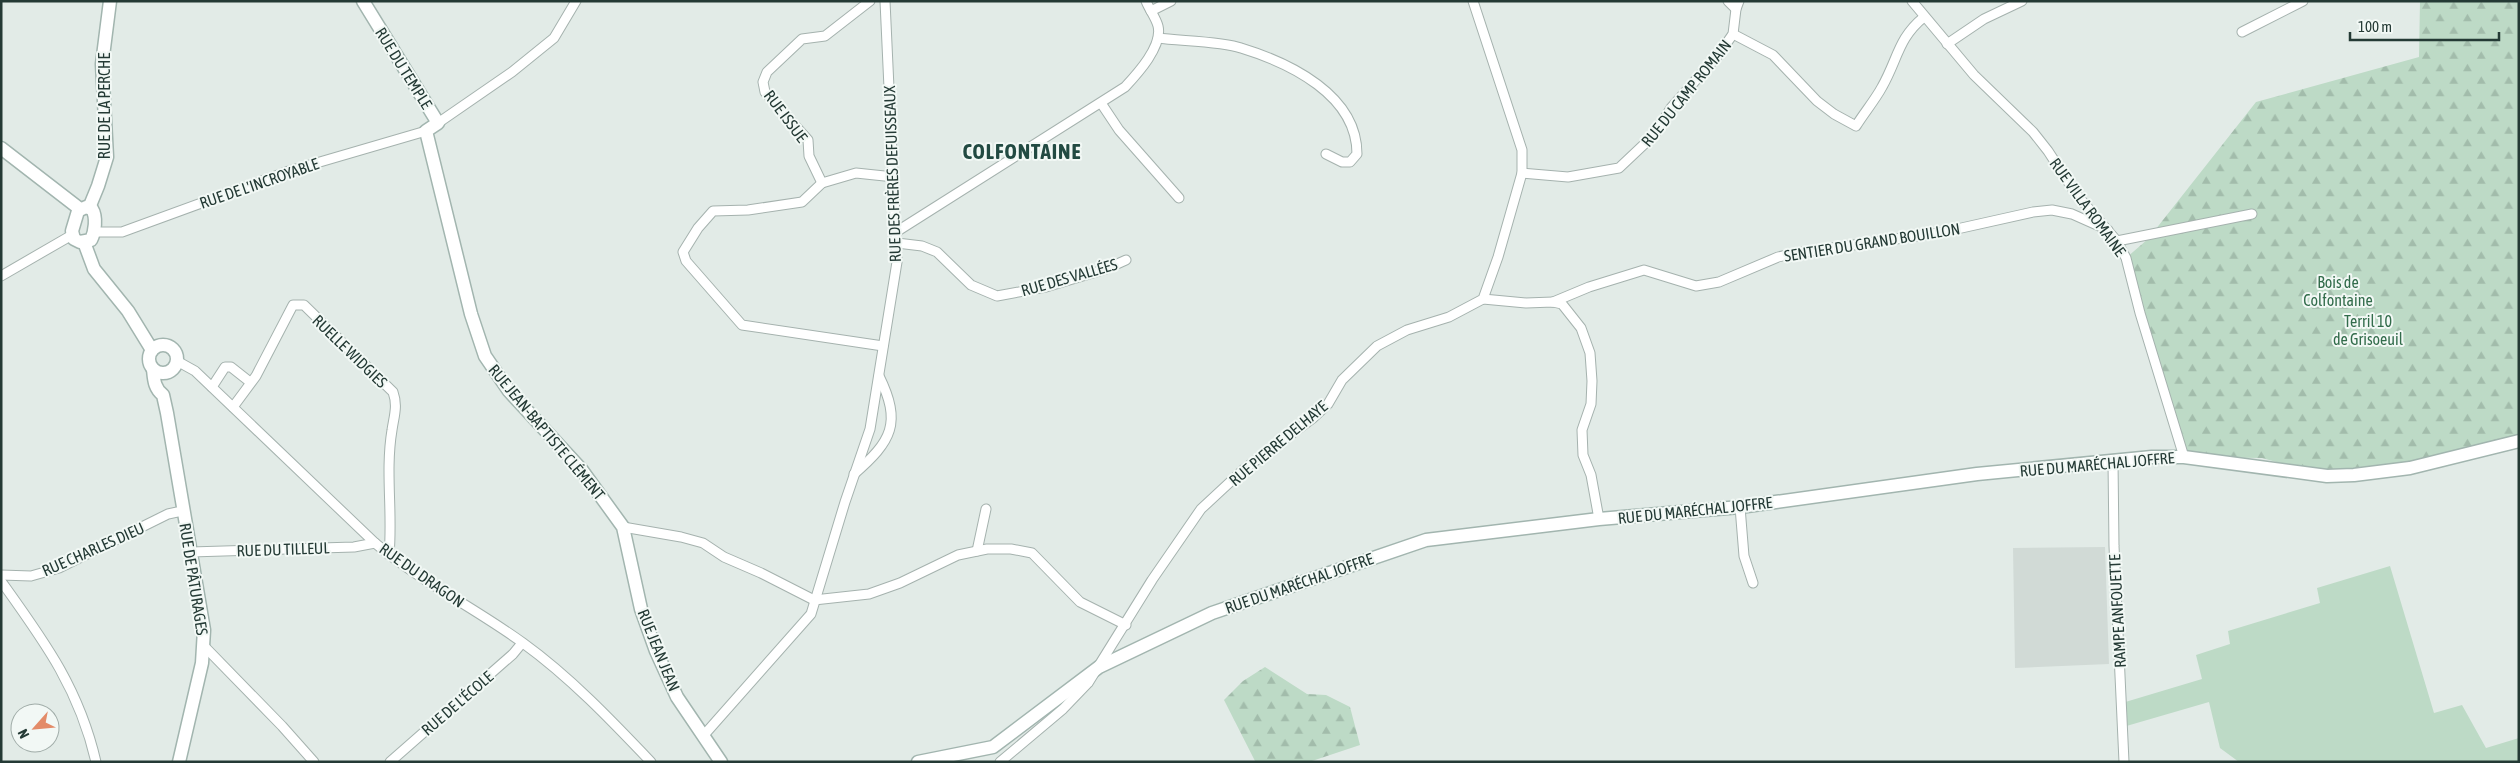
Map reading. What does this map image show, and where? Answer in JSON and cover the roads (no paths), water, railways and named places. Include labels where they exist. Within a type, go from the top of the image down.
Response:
[{"type":"street","name":"RUE DE LA PERCHE","points":[[72,235],[84,208],[101,180],[107,152],[102,64],[110,1]]},
{"type":"street","name":"RUE DU TEMPLE","points":[[362,1],[438,123],[426,131]]},
{"type":"street","points":[[438,123],[512,72],[554,38],[576,1]]},
{"type":"street","name":"RUE ISSUE","points":[[822,183],[810,156],[808,140],[765,92],[763,82],[767,72],[802,39],[825,36],[870,1]]},
{"type":"street","name":"RUE DES FRÈRES DEFUISSEAUX","points":[[704,735],[811,614],[854,474],[870,429],[897,262],[885,1]]},
{"type":"street","points":[[896,232],[1125,88],[1146,64],[1158,38],[1158,26],[1146,1]]},
{"type":"street","points":[[1151,11],[1171,1]]},
{"type":"street","points":[[1473,1],[1522,150],[1522,173],[1498,257],[1482,299]]},
{"type":"street","points":[[1728,1],[1737,5]]},
{"type":"street","name":"RUE VILLA ROMAINE","points":[[1912,1],[1974,75],[2032,132],[2076,194],[2117,241],[2126,258],[2140,313],[2184,457]]},
{"type":"street","points":[[1947,44],[1984,19],[2022,1]]},
{"type":"street","points":[[2242,32],[2303,1]]},
{"type":"street","name":"RUE DU CAMP ROMAIN","points":[[1522,173],[1568,177],[1619,168],[1655,134],[1671,108],[1719,54],[1733,34],[1737,5]]},
{"type":"street","points":[[1733,34],[1773,55],[1817,101],[1834,114],[1856,126],[1882,88],[1902,40],[1912,27],[1924,17]]},
{"type":"street","points":[[1158,38],[1240,47],[1307,76],[1344,112],[1357,142],[1356,154],[1350,162],[1342,162],[1326,154]]},
{"type":"street","points":[[1102,103],[1119,130],[1179,198]]},
{"type":"street","name":"RUE DE L'INCROYABLE","points":[[94,232],[122,232],[289,170],[426,131]]},
{"type":"street","name":"RUE JEAN-BAPTISTE CLÉMENT","points":[[426,131],[471,314],[485,356],[509,391],[581,469],[623,527]]},
{"type":"street","points":[[1,148],[95,215],[94,232],[91,240],[78,242],[72,235],[1,276]]},
{"type":"street","points":[[884,346],[742,324],[686,261],[684,252],[698,228],[713,210],[748,210],[802,202],[822,183],[856,173],[894,177]]},
{"type":"street","name":"SENTIER DU GRAND BOUILLON","points":[[1482,299],[1526,304],[1553,302],[1589,287],[1644,270],[1696,286],[1719,282],[1778,257],[1796,252],[1939,233],[2033,212],[2052,210],[2072,214],[2108,230]]},
{"type":"street","points":[[2117,241],[2252,214]]},
{"type":"street","points":[[84,242],[94,269],[128,311],[152,350],[149,361],[153,369],[166,373],[173,369],[177,361],[175,353],[169,346],[160,346],[152,350]]},
{"type":"street","name":"RUE DES VALLÉES","points":[[896,243],[922,246],[937,252],[971,285],[996,296],[1046,287],[1126,260]]},
{"type":"street","name":"RUE PIERRE DELHAYE","points":[[1000,762],[1063,709],[1088,684],[1161,566],[1201,509],[1243,470],[1313,418],[1328,404],[1342,380],[1358,362],[1377,346],[1406,330],[1449,318],[1482,299]]},
{"type":"street","points":[[1553,302],[1562,304],[1581,328],[1590,352],[1591,404],[1582,430],[1583,455],[1591,475],[1599,519]]},
{"type":"street","name":"RUELLE WIDGIES","points":[[233,407],[256,376],[292,305],[304,305],[393,392],[397,402],[387,463],[391,535],[390,555]]},
{"type":"street","name":"RUE DU DRAGON","points":[[177,361],[192,368],[375,543],[401,565],[522,643],[578,690],[651,762]]},
{"type":"street","points":[[212,387],[225,367],[231,367],[250,382]]},
{"type":"street","name":"RUE DE PÂTURAGES","points":[[153,369],[154,381],[162,395]]},
{"type":"street","name":"RUE DE PÂTURAGES","points":[[166,373],[162,395],[204,623],[202,663],[179,762]]},
{"type":"street","name":"RUE DES FRÈRES DEFUISSEAUX","points":[[854,474],[885,443],[892,418],[889,397],[879,376]]},
{"type":"street","name":"RUE DU MARÉCHAL JOFFRE","points":[[918,762],[993,747],[1099,667],[1212,613],[1426,540],[1599,519],[1740,507],[1959,476],[2113,461],[2184,457],[2327,476],[2354,475],[2410,468],[2519,441]]},
{"type":"street","name":"RAMPE ANFOUETTE","points":[[2113,461],[2114,546],[2124,762]]},
{"type":"street","points":[[1740,507],[1744,556],[1753,583]]},
{"type":"street","points":[[977,551],[986,509]]},
{"type":"street","name":"RUE CHARLES DIEU","points":[[1,575],[31,576],[59,568],[168,514],[182,511]]},
{"type":"street","points":[[623,527],[681,537],[703,543],[724,557],[761,572],[814,600],[869,594],[900,583],[958,555],[977,551],[1011,549],[1032,553],[1047,567],[1062,586],[1080,602],[1126,625]]},
{"type":"street","name":"RUE JEAN JEAN","points":[[623,527],[641,609],[656,651],[677,697],[721,762]]},
{"type":"street","name":"RUE DU TILLEUL","points":[[191,552],[354,547],[375,543]]},
{"type":"street","points":[[1,581],[59,664],[82,717],[96,762]]},
{"type":"street","name":"RUE DE L'ÉCOLE","points":[[390,762],[513,654],[522,643]]},
{"type":"street","points":[[204,646],[282,726],[314,762]]},
{"type":"district","name":"COLFONTAINE","points":[[1022,151]]},
{"type":"park label","name":"Bois de Colfontaine","points":[[2338,291]]},
{"type":"park label","name":"Terril 10 de Grisoeuil","points":[[2368,330]]}]
